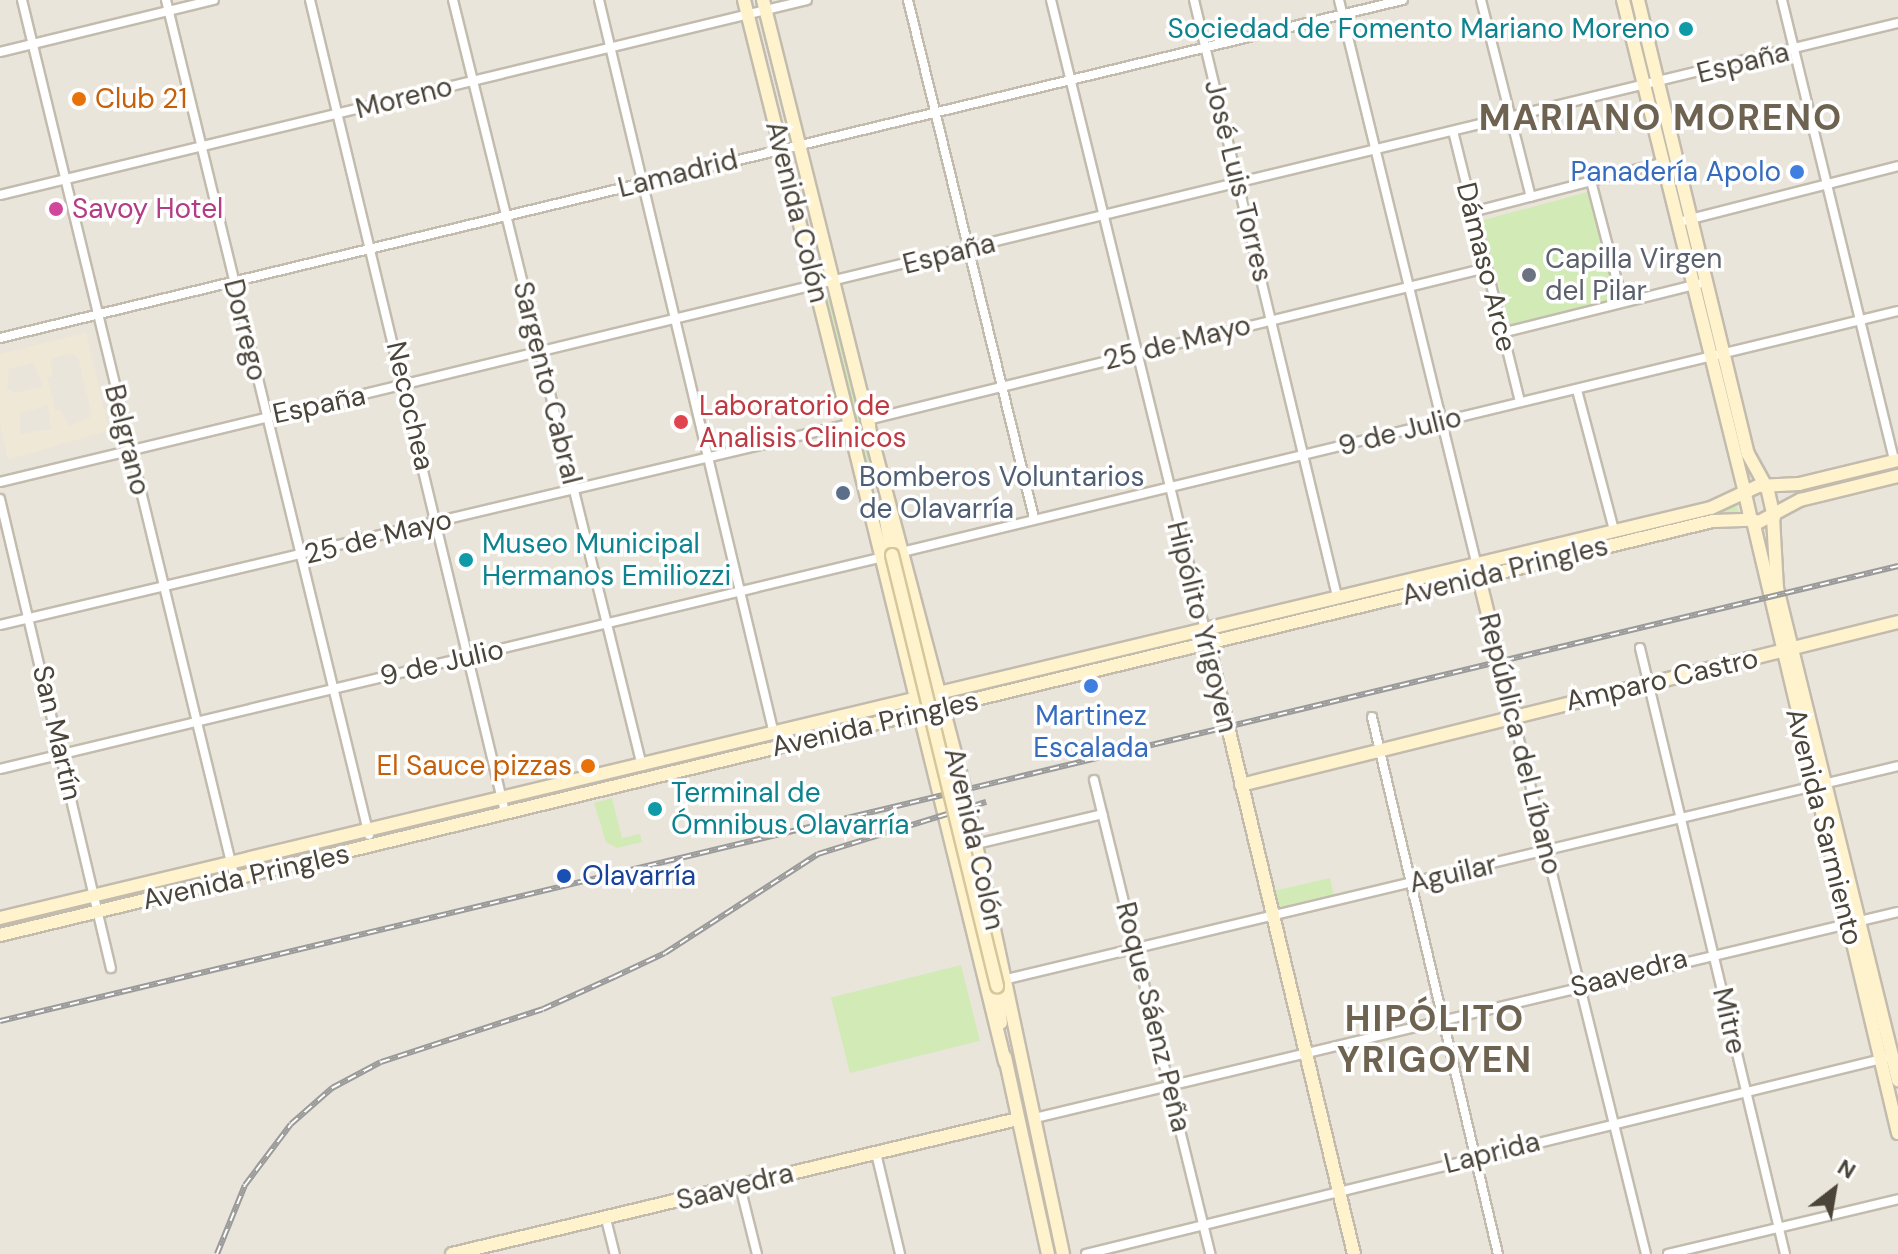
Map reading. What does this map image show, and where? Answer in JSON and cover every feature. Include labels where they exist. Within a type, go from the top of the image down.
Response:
[{"type":"main road","points":[[1623,0],[1652,85],[1718,355],[1748,454],[1767,487],[1896,460]]},
{"type":"main road","points":[[1638,0],[1665,162],[1685,219]]},
{"type":"main road","name":"Avenida Colón","points":[[764,5],[867,420],[918,700],[1048,1254]]},
{"type":"main road","name":"Avenida Colón","points":[[745,7],[849,424],[943,708],[976,844],[1002,983],[1005,1062]]},
{"type":"main road","points":[[1718,355],[1745,493]]},
{"type":"main road","points":[[1774,517],[1800,500],[1898,476]]},
{"type":"main road","name":"Avenida Pringles","points":[[0,918],[1711,508],[1767,487]]},
{"type":"main road","name":"Avenida Sarmiento","points":[[1767,487],[1774,517],[1777,588],[1787,651]]},
{"type":"main road","name":"Avenida Sarmiento","points":[[1745,493],[1853,923],[1898,1080]]},
{"type":"main road","name":"Avenida Pringles","points":[[0,935],[1713,521],[1752,521],[1774,517]]},
{"type":"main road","name":"Avenida Colón","points":[[892,555],[1025,1074],[1063,1254]]},
{"type":"main road","name":"República del Líbano","points":[[1476,562],[1513,715]]},
{"type":"main road","name":"Amparo Castro","points":[[1241,785],[1513,715],[1898,622]]},
{"type":"main road","name":"Hipólito Yrigoyen","points":[[1205,630],[1271,917],[1307,1052],[1354,1254]]},
{"type":"main road","name":"Avenida Sarmiento","points":[[1890,1057],[1898,1133]]},
{"type":"main road","name":"Saavedra","points":[[452,1254],[1018,1119]]},
{"type":"street","name":"Belgrano","points":[[22,0],[235,879]]},
{"type":"street","name":"Dorrego","points":[[166,0],[373,847]]},
{"type":"street","points":[[0,52],[214,0]]},
{"type":"street","name":"Necochea","points":[[310,0],[471,655],[505,812]]},
{"type":"street","name":"Sargento Cabral","points":[[453,0],[642,766]]},
{"type":"street","points":[[599,0],[640,182],[711,458],[774,734]]},
{"type":"street","name":"Moreno","points":[[0,195],[611,47],[745,7],[807,0]]},
{"type":"street","points":[[908,0],[1034,518]]},
{"type":"street","name":"Hipólito Yrigoyen","points":[[1051,0],[1134,354],[1205,630]]},
{"type":"street","name":"José Luis Torres","points":[[1194,0],[1307,456],[1337,596]]},
{"type":"street","name":"República del Líbano","points":[[1339,0],[1476,562]]},
{"type":"street","name":"Lamadrid","points":[[0,338],[507,219],[640,182],[1403,0]]},
{"type":"street","points":[[1481,0],[1531,197]]},
{"type":"street","points":[[1782,0],[1896,460]]},
{"type":"street","name":"España","points":[[0,482],[541,354],[1898,23]]},
{"type":"street","name":"Dámaso Arce","points":[[1453,131],[1520,402]]},
{"type":"street","points":[[1472,212],[1665,162]]},
{"type":"street","points":[[1685,219],[1898,166]]},
{"type":"street","points":[[1591,181],[1622,300]]},
{"type":"street","name":"25 de Mayo","points":[[867,420],[1486,268]]},
{"type":"street","points":[[1502,333],[1622,300],[1700,283]]},
{"type":"street","name":"9 de Julio","points":[[0,769],[1898,311]]},
{"type":"street","points":[[1577,390],[1614,530]]},
{"type":"street","name":"25 de Mayo","points":[[0,625],[165,589],[849,424]]},
{"type":"street","name":"San Martín","points":[[0,499],[31,618],[92,896],[111,968]]},
{"type":"street","name":"Mitre","points":[[1640,648],[1785,1254]]},
{"type":"street","name":"República del Líbano","points":[[1513,715],[1646,1254]]},
{"type":"street","points":[[1372,717],[1473,1158],[1498,1254]]},
{"type":"street","name":"Aguilar","points":[[1002,983],[1136,948],[1549,852],[1898,766]]},
{"type":"street","name":"Roque Sáenz Peña","points":[[1094,780],[1210,1254]]},
{"type":"street","points":[[976,844],[1103,814]]},
{"type":"street","name":"Saavedra","points":[[1035,1118],[1713,952],[1898,912]]},
{"type":"street","name":"Laprida","points":[[1086,1254],[1612,1122],[1890,1057]]},
{"type":"street","points":[[876,1153],[900,1254]]},
{"type":"street","points":[[740,1186],[757,1254]]},
{"type":"street","points":[[1668,1254],[1898,1199]]},
{"type":"street","points":[[606,1219],[615,1254]]},
{"type":"shaded area","points":[[0,0],[1898,0],[1898,1254],[0,1254]]},
{"type":"shaded area","points":[[86,333],[109,430],[8,460],[0,424],[0,354]],"holes":[[[70,354],[78,357],[92,416],[69,426],[60,409],[55,410],[47,378],[52,376],[51,359]],[[34,363],[43,387],[14,393],[7,388],[9,369]],[[48,405],[51,429],[20,434],[20,413]]]},
{"type":"green space","points":[[1588,192],[1617,299],[1510,328],[1482,220]]},
{"type":"green space","points":[[829,294],[871,464],[867,465],[826,295]]},
{"type":"green space","points":[[1735,501],[1739,514],[1719,514],[1495,568],[1718,512]]},
{"type":"green space","points":[[1463,571],[1219,636],[1218,633]]},
{"type":"green space","points":[[1200,635],[1201,639],[955,697]]},
{"type":"green space","points":[[612,798],[622,838],[640,834],[642,842],[617,848],[606,842],[594,803]]},
{"type":"green space","points":[[218,873],[219,876],[108,903],[107,899]]},
{"type":"green space","points":[[1330,878],[1334,895],[1278,907],[1274,891]]},
{"type":"green space","points":[[961,965],[980,1041],[850,1073],[831,997]]},
{"type":"green space","points":[[1015,1070],[1055,1244],[1052,1245],[1012,1071]]},
{"type":"railway","points":[[0,1021],[1898,566]]},
{"type":"railway","points":[[217,1254],[245,1185],[291,1124],[332,1088],[381,1062],[543,1009],[665,953],[818,854],[986,802]]},
{"type":"place","name":"Sociedad de Fomento Mariano Moreno","points":[[1686,29]]},
{"type":"place","name":"Club 21","points":[[79,99]]},
{"type":"place","name":"Panadería Apolo","points":[[1797,172]]},
{"type":"place","name":"Savoy Hotel","points":[[56,209]]},
{"type":"place","name":"Capilla Virgen del Pilar","points":[[1529,275]]},
{"type":"place","name":"Laboratorio de Analisis Clinicos","points":[[681,422]]},
{"type":"place","name":"Bomberos Voluntarios de Olavarría","points":[[843,493]]},
{"type":"place","name":"Museo Municipal Hermanos Emiliozzi","points":[[466,560]]},
{"type":"place","name":"Martinez Escalada","points":[[1091,686]]},
{"type":"place","name":"El Sauce pizzas","points":[[588,766]]},
{"type":"place","name":"Terminal de Ómnibus Olavarría","points":[[655,809]]},
{"type":"place","name":"Olavarría","points":[[564,876]]},
{"type":"district","name":"MARIANO MORENO","points":[[1661,118]]},
{"type":"district","name":"HIPÓLITO YRIGOYEN","points":[[1435,1038]]}]
